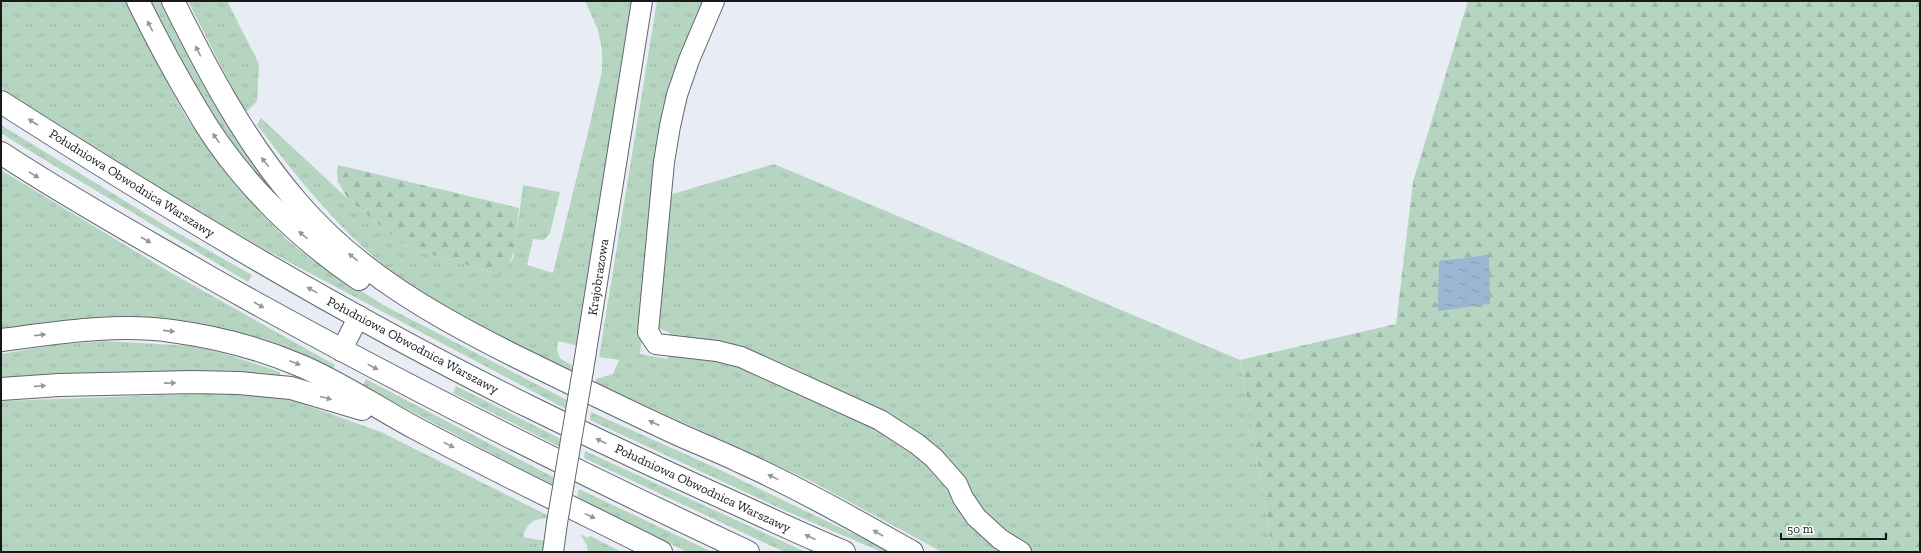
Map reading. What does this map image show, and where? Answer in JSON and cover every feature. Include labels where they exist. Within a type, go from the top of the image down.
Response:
[{"type":"highway","points":[[138,1],[197,112],[238,167],[286,221],[344,268],[403,306],[456,334],[543,370]]},
{"type":"highway","points":[[173,1],[234,117],[263,160],[299,205],[349,254],[387,284],[437,315],[543,370],[808,494],[912,552]]},
{"type":"highway","name":"Południowa Obwodnica Warszawy","points":[[1,102],[205,229],[359,316],[529,406],[684,480],[844,552]]},
{"type":"highway","points":[[1,153],[103,216],[342,351],[542,455],[748,552]]},
{"type":"highway","points":[[1,340],[82,330],[131,328],[170,330],[255,348],[300,365],[414,427],[661,552]]},
{"type":"highway","points":[[1,389],[59,385],[194,382],[239,383],[284,387],[341,402],[414,427]]},
{"type":"street","name":"Krajobrazowa","points":[[552,552],[583,370],[642,1]]},
{"type":"street","points":[[714,1],[689,60],[677,95],[670,126],[664,162],[648,332],[656,344],[717,351],[741,357],[891,427],[917,444],[934,458],[957,484],[976,517],[1000,539],[1021,552]]},
{"type":"street","points":[[342,351],[359,316]]},
{"type":"green space","points":[[1,1],[126,1],[185,116],[235,185],[285,238],[308,257],[385,306],[567,400],[566,409],[270,252],[180,201],[1,88]]},
{"type":"green space","points":[[148,1],[162,1],[201,75],[297,218],[246,162],[218,126],[190,80]]},
{"type":"green space","points":[[188,1],[227,1],[259,64],[257,101],[245,113]]},
{"type":"green space","points":[[585,1],[635,1],[578,346],[558,341],[557,349],[560,358],[574,367],[573,372],[463,316],[409,284],[385,266],[348,233],[334,218],[294,173],[257,125],[261,118],[348,199],[402,244],[415,250],[499,274],[513,259],[523,185],[560,192],[550,233],[544,240],[533,239],[527,265],[553,273],[602,71],[602,50],[598,30]]},
{"type":"green space","points":[[657,1],[707,1],[673,89],[640,354],[668,359],[669,352],[711,353],[915,445],[1013,552],[942,552],[811,481],[596,383],[596,379],[613,374],[619,360],[599,357]]},
{"type":"green space","points":[[1468,1],[1920,1],[1920,552],[1273,552],[1240,360],[1396,324],[1413,182]]},
{"type":"green space","points":[[1,125],[169,228],[252,275],[248,282],[15,142],[1,133]]},
{"type":"green space","points":[[774,164],[1240,360],[1273,552],[1026,552],[1019,548],[894,422],[669,340],[670,333],[655,327],[666,196]]},
{"type":"green space","points":[[338,165],[519,208],[517,235],[510,261],[499,274],[415,250],[402,244],[348,199],[338,182]]},
{"type":"green space","points":[[1,170],[168,271],[335,365],[332,370],[211,327],[164,319],[108,320],[1,332]]},
{"type":"green space","points":[[104,341],[194,346],[226,354],[280,372],[280,378],[84,374],[1,378],[1,354],[55,345]]},
{"type":"green space","points":[[366,379],[555,478],[553,486],[363,386]]},
{"type":"green space","points":[[456,386],[561,439],[560,447],[453,393]]},
{"type":"green space","points":[[221,393],[246,394],[292,400],[381,432],[549,516],[548,519],[539,519],[531,522],[526,528],[523,537],[545,541],[543,552],[1,552],[1,401]]},
{"type":"green space","points":[[591,412],[714,467],[891,552],[882,552],[788,512],[590,420]]},
{"type":"green space","points":[[585,451],[806,552],[785,552],[767,544],[584,458]]},
{"type":"green space","points":[[579,489],[712,552],[687,552],[577,497]]},
{"type":"green space","points":[[580,534],[588,538],[590,536],[622,552],[588,552],[587,545]]},
{"type":"water","points":[[1489,255],[1490,304],[1438,311],[1439,261]]}]
